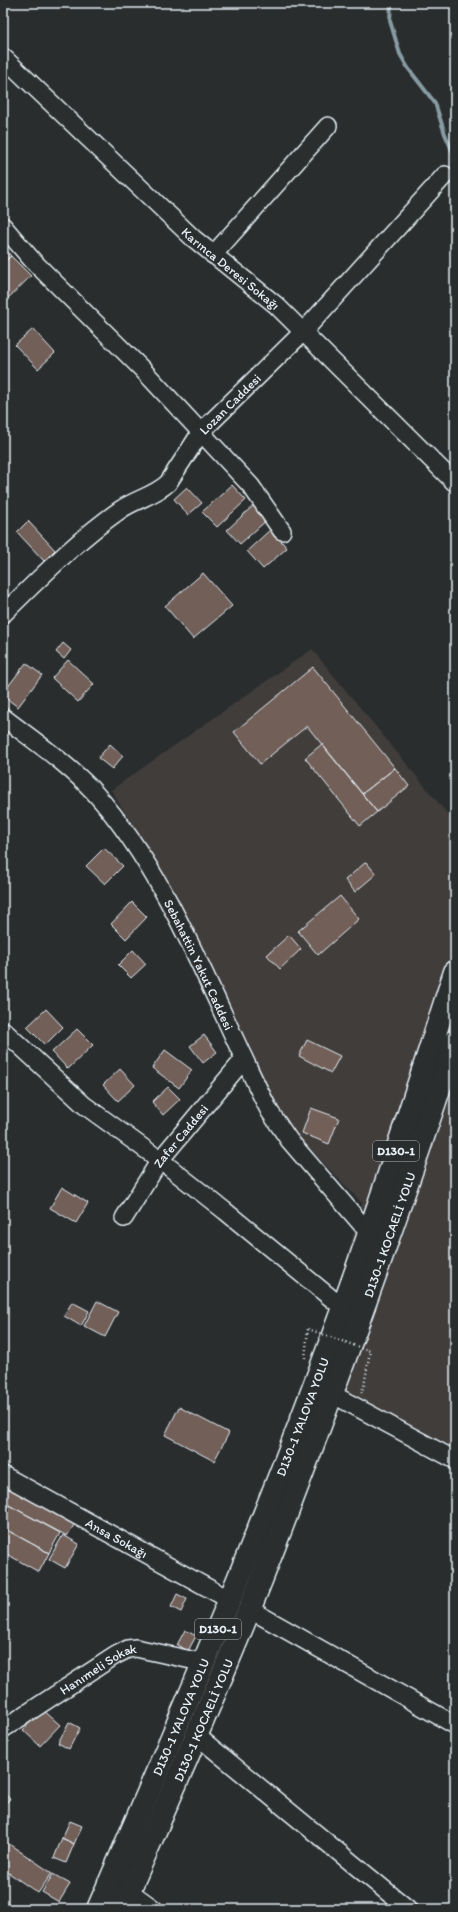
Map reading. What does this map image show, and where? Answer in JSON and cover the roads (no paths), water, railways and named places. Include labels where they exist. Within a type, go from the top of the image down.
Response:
[{"type":"highway","name":"D130-1 YALOVA YOLU","points":[[98,1909],[205,1663],[234,1601],[341,1340],[366,1229],[455,972]]},
{"type":"highway","name":"D130-1 KOCAELİ YOLU","points":[[341,1340],[408,1185],[455,1041]]},
{"type":"highway","name":"D130-1","points":[[332,1394],[341,1340]]},
{"type":"highway","name":"D130-1 KOCAELİ YOLU","points":[[125,1900],[196,1736],[234,1601],[332,1394]]},
{"type":"street","name":"Karınca Deresi Sokağı","points":[[3,57],[132,181],[213,255],[252,285],[304,331],[455,483]]},
{"type":"street","points":[[213,255],[328,126]]},
{"type":"street","name":"Lozan Caddesi","points":[[3,614],[64,556],[121,509],[165,486],[201,432],[304,331],[445,175]]},
{"type":"street","points":[[3,226],[33,261],[142,369],[251,486],[282,531]]},
{"type":"street","name":"Sebahattin Yakut Caddesi","points":[[3,717],[54,755],[82,780],[106,807],[131,842],[165,897],[270,1112],[279,1127],[366,1229]]},
{"type":"street","points":[[3,1030],[84,1105],[160,1160],[337,1303]]},
{"type":"street","name":"Zafer Caddesi","points":[[124,1218],[160,1160],[244,1059]]},
{"type":"street","points":[[234,1601],[317,1357],[366,1229]]},
{"type":"street","points":[[332,1394],[455,1460]]},
{"type":"street","name":"Ansa Sokağı","points":[[3,1475],[234,1601],[455,1725]]},
{"type":"street","name":"Hanımeli Sokak","points":[[3,1729],[116,1655],[128,1649],[148,1650],[205,1663]]},
{"type":"street","points":[[196,1736],[408,1909]]},
{"type":"street","points":[[125,1900],[154,1909]]},
{"type":"waterway","points":[[391,3],[390,21],[400,54],[408,68],[435,103],[445,134],[455,157]]}]
